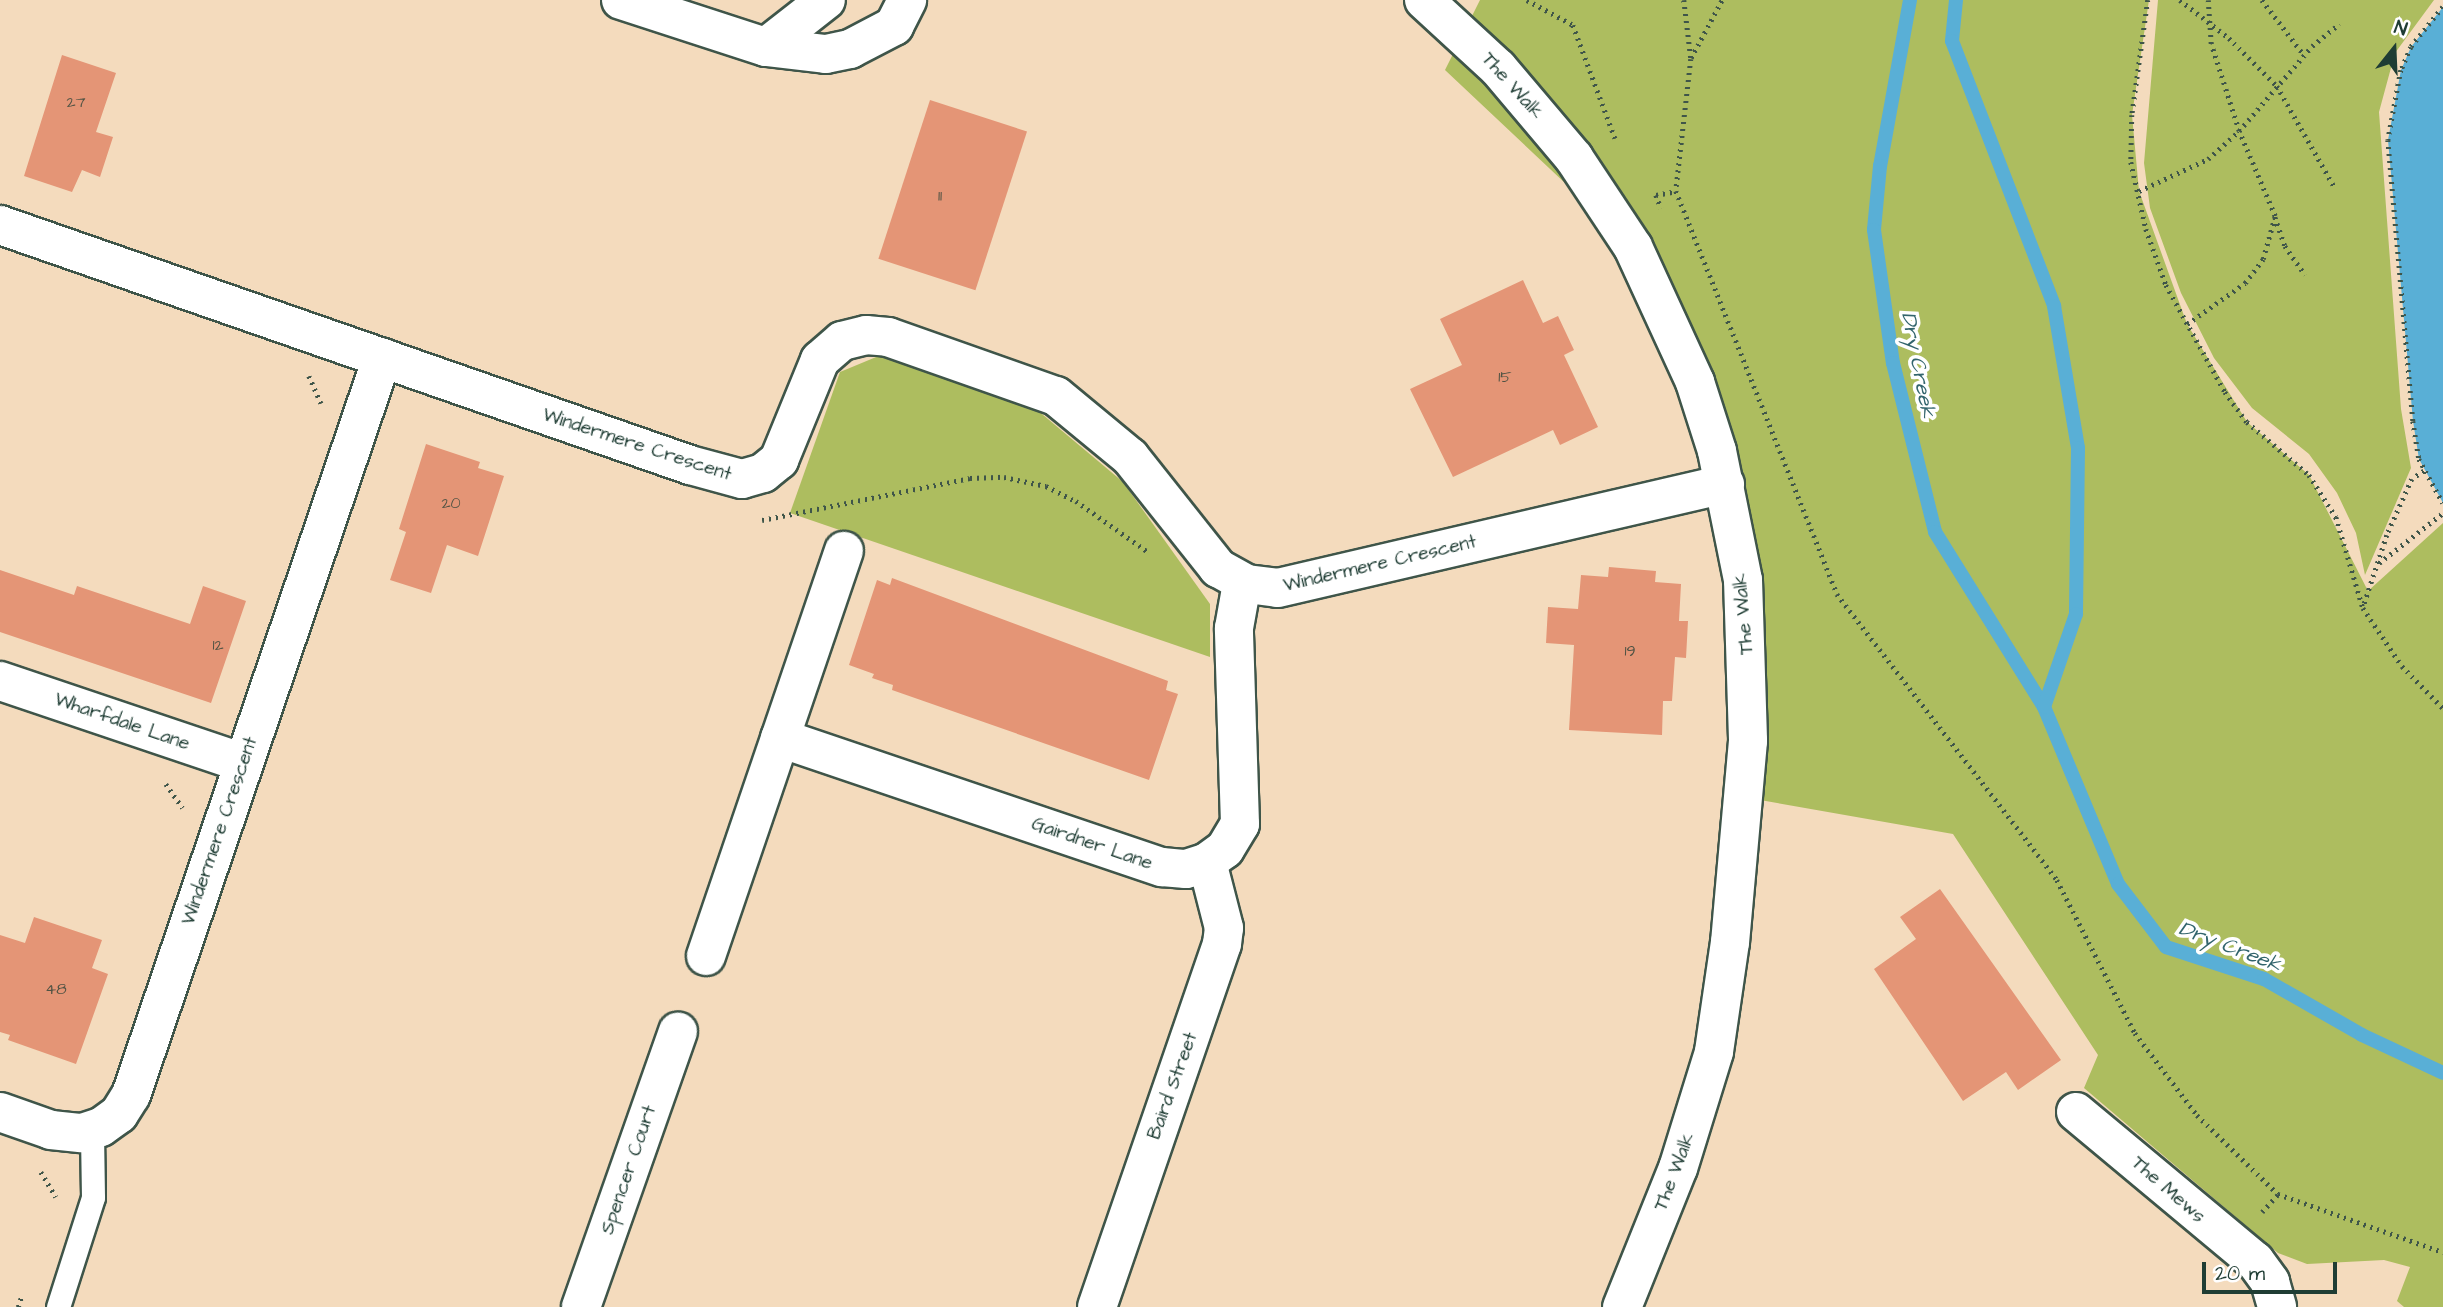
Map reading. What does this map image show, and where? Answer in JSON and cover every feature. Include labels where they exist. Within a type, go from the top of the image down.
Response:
[{"type":"street","points":[[621,0],[766,47],[826,54],[850,49],[894,26],[907,0]]},
{"type":"street","points":[[766,47],[826,0]]},
{"type":"street","name":"The Walk","points":[[1428,1],[1498,68],[1574,158],[1607,205],[1668,316],[1695,382],[1725,484],[1743,584],[1749,687],[1730,942],[1714,1052],[1700,1106],[1622,1307]]},
{"type":"street","name":"Windermere Crescent","points":[[0,225],[382,358],[742,479],[762,473],[779,460],[820,360],[842,341],[866,335],[888,337],[1056,396],[1130,457],[1217,568],[1242,583],[1278,588],[1725,484]]},
{"type":"street","name":"Windermere Crescent","points":[[92,1130],[119,1114],[131,1095],[382,358]]},
{"type":"street","points":[[706,956],[844,551]]},
{"type":"street","points":[[1207,862],[1225,849],[1240,824],[1234,628],[1242,583]]},
{"type":"street","name":"Wharfdale Lane","points":[[0,681],[243,763]]},
{"type":"street","name":"Gairdner Lane","points":[[780,738],[1162,867],[1186,869],[1207,862]]},
{"type":"street","name":"Baird Street","points":[[1097,1307],[1222,944],[1224,928],[1207,862]]},
{"type":"street","name":"Spencer Court","points":[[580,1307],[678,1032]]},
{"type":"street","name":"The Mews","points":[[2076,1112],[2255,1261],[2270,1282],[2277,1307]]},
{"type":"street","points":[[15,1118],[72,1132],[92,1130]]},
{"type":"lane","points":[[58,1307],[93,1197],[92,1130]]},
{"type":"path","points":[[1527,0],[1573,25],[1616,141]]},
{"type":"path","points":[[1684,0],[1691,59],[1676,191],[1837,594],[2057,880],[2135,1033],[2197,1115],[2278,1194],[2443,1252]]},
{"type":"path","points":[[1691,59],[1722,0]]},
{"type":"path","points":[[2148,0],[2132,115],[2132,162],[2146,229],[2187,324],[2247,422],[2309,475],[2336,517],[2362,608],[2402,666],[2443,708]]},
{"type":"path","points":[[2180,0],[2277,86],[2335,188]]},
{"type":"path","points":[[2208,0],[2211,44],[2239,131],[2285,246],[2305,275]]},
{"type":"path","points":[[2262,0],[2304,55]]},
{"type":"path","points":[[2443,7],[2411,47],[2400,70],[2388,140],[2413,421],[2424,471],[2443,503]]},
{"type":"path","points":[[2139,191],[2208,159],[2239,131],[2304,55],[2339,24]]},
{"type":"path","points":[[1647,198],[1676,191]]},
{"type":"path","points":[[2187,324],[2245,283],[2263,258],[2275,216]]},
{"type":"path","points":[[322,337],[308,380],[324,408]]},
{"type":"path","points":[[2362,608],[2412,479],[2424,471]]},
{"type":"path","points":[[752,519],[765,520],[813,507],[970,478],[1004,477],[1046,486],[1076,501],[1161,559]]},
{"type":"path","points":[[2378,563],[2443,513]]},
{"type":"path","points":[[160,782],[170,785],[188,816]]},
{"type":"path","points":[[15,1118],[18,1159],[37,1166],[56,1197],[52,1209]]},
{"type":"path","points":[[18,1307],[26,1282]]},
{"type":"green space","points":[[1480,0],[2149,0],[2132,115],[2139,191],[2187,324],[2247,422],[2309,475],[2368,591],[2443,523],[2443,1307],[2404,1307],[2397,1301],[2410,1267],[2384,1260],[2307,1264],[2278,1253],[2084,1088],[2098,1055],[1953,834],[1743,797],[1743,580],[1633,247],[1445,70]]},
{"type":"green space","points":[[2158,0],[2434,0],[2395,53],[2379,112],[2401,409],[2411,468],[2365,575],[2356,533],[2337,493],[2309,454],[2252,408],[2214,358],[2181,293],[2150,208],[2144,163]]},
{"type":"green space","points":[[881,355],[1036,409],[1123,482],[1210,604],[1210,657],[790,513],[840,372]]},
{"type":"water","points":[[2443,7],[2443,503],[2419,459],[2413,421],[2388,140],[2401,70],[2411,47]]},
{"type":"building","points":[[62,55],[116,73],[96,132],[113,137],[100,177],[82,170],[72,192],[24,176]]},
{"type":"building","points":[[930,100],[1027,132],[975,290],[878,259]]},
{"type":"building","points":[[1523,280],[1543,323],[1558,316],[1574,350],[1564,355],[1598,427],[1560,445],[1553,430],[1453,477],[1410,389],[1462,365],[1440,319]]},
{"type":"building","points":[[426,444],[480,462],[478,468],[504,476],[478,556],[447,545],[431,593],[390,580],[406,532],[399,529]]},
{"type":"building","points":[[1609,567],[1656,571],[1655,582],[1681,584],[1679,621],[1688,621],[1686,658],[1675,657],[1672,701],[1663,701],[1662,735],[1569,730],[1574,645],[1546,643],[1548,607],[1578,609],[1581,575],[1608,577]]},
{"type":"building","points":[[0,570],[74,595],[77,586],[190,624],[203,586],[246,601],[211,703],[0,632]]},
{"type":"building","points":[[892,578],[1168,681],[1166,690],[1178,694],[1149,780],[892,690],[893,685],[872,678],[874,674],[849,665],[877,580],[890,585]]},
{"type":"building","points":[[1940,889],[2061,1060],[2018,1090],[2006,1072],[1963,1101],[1874,969],[1916,939],[1900,917]]},
{"type":"building","points":[[34,917],[102,940],[92,968],[108,974],[76,1064],[8,1040],[10,1035],[0,1032],[0,935],[25,943]]},
{"type":"waterway","name":"Dry Creek","points":[[1910,0],[1880,166],[1874,230],[1893,363],[1935,532],[2044,707],[2118,884],[2166,947],[2264,979],[2362,1035],[2443,1073]]},
{"type":"waterway","name":"Dry Creek","points":[[1956,0],[1952,41],[2054,306],[2078,448],[2076,614],[2044,707]]}]
